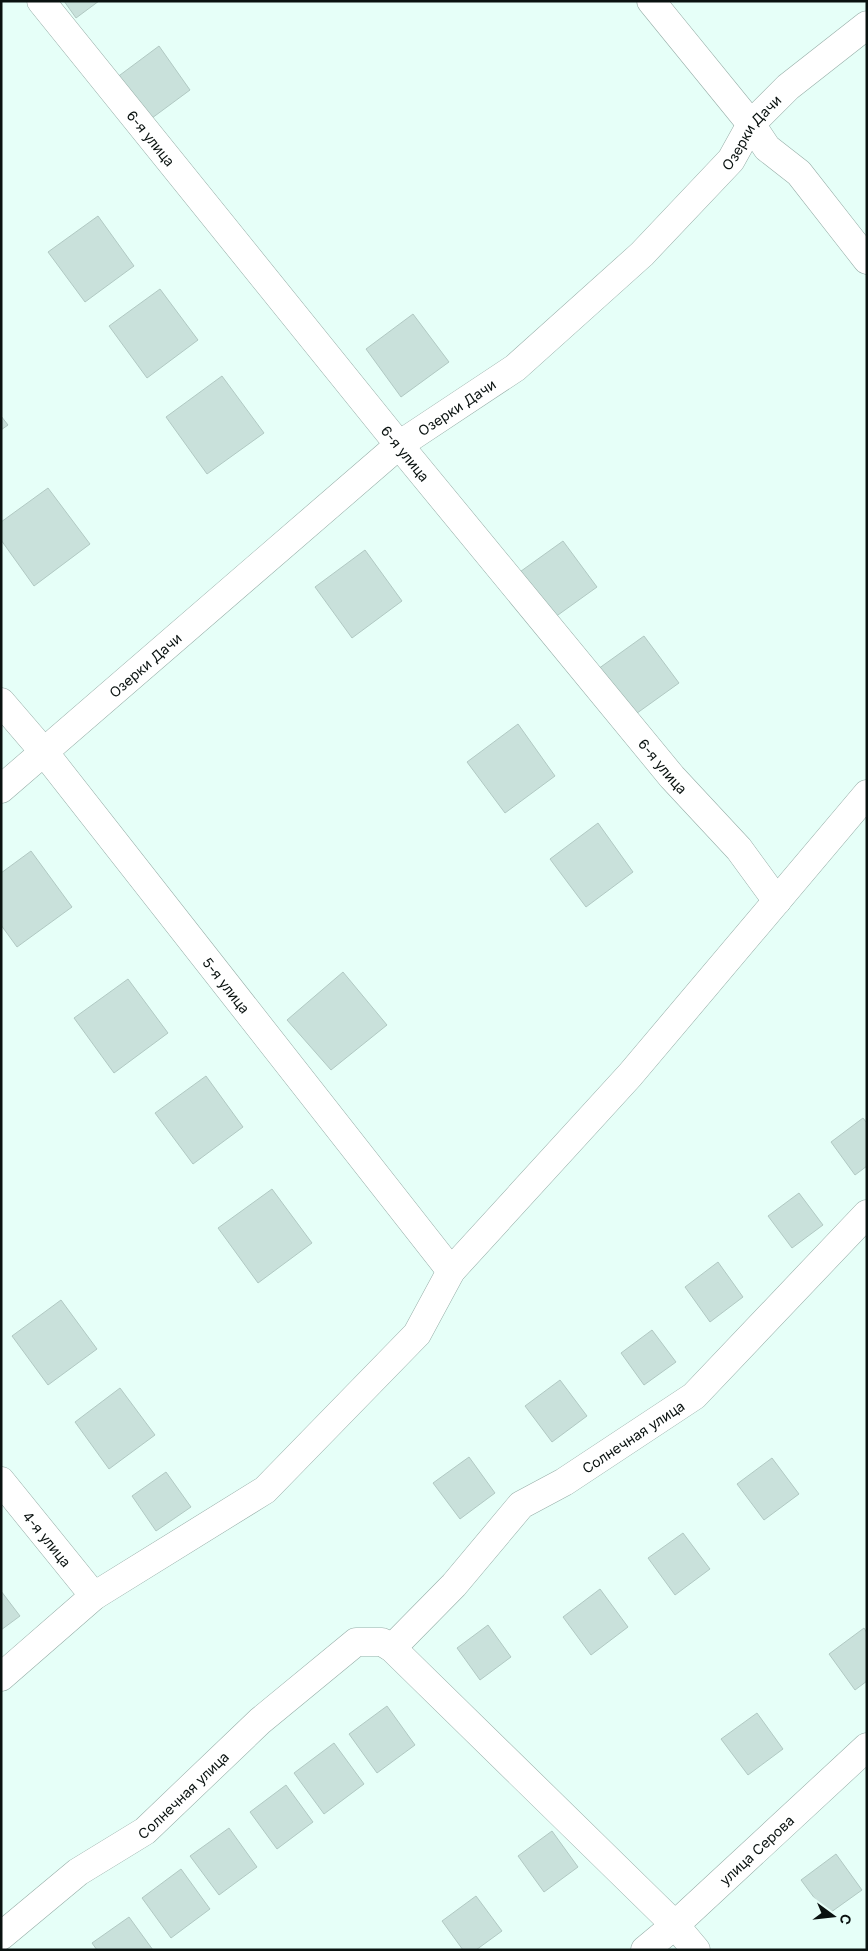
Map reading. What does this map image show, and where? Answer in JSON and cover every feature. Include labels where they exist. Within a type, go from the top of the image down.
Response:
[{"type":"street","name":"6-я улица","points":[[41,1],[399,445],[672,777],[739,849],[777,901]]},
{"type":"street","points":[[651,1],[752,124],[767,148],[800,173],[867,260]]},
{"type":"street","name":"Озерки Дачи","points":[[1,789],[399,445],[515,368],[642,254],[731,160],[752,124],[788,87],[867,25]]},
{"type":"street","name":"5-я улица","points":[[1,702],[44,752],[451,1271]]},
{"type":"street","points":[[1,1676],[94,1596],[265,1490],[417,1334],[451,1271],[630,1076],[867,794]]},
{"type":"street","name":"Солнечная улица","points":[[1,1936],[78,1872],[145,1831],[260,1721],[356,1642],[382,1642],[392,1648],[454,1585],[521,1505],[564,1482],[694,1396],[867,1214]]},
{"type":"street","name":"4-я улица","points":[[1,1481],[94,1596]]},
{"type":"street","points":[[392,1648],[675,1925],[696,1950]]},
{"type":"street","name":"улица Серова","points":[[645,1950],[675,1925],[867,1747]]},
{"type":"building","points":[[64,1],[99,1],[76,18]]},
{"type":"building","points":[[159,46],[190,90],[148,121],[116,78]]},
{"type":"building","points":[[98,216],[134,266],[85,302],[48,252]]},
{"type":"building","points":[[160,289],[198,340],[147,378],[109,326]]},
{"type":"building","points":[[413,314],[449,362],[401,397],[366,349]]},
{"type":"building","points":[[222,376],[264,433],[207,474],[166,417]]},
{"type":"building","points":[[1,416],[8,425],[1,430]]},
{"type":"building","points":[[48,488],[90,544],[34,586],[1,540],[1,522]]},
{"type":"building","points":[[563,541],[597,587],[551,620],[517,574]]},
{"type":"building","points":[[365,550],[402,601],[352,638],[315,587]]},
{"type":"building","points":[[644,636],[679,683],[633,716],[598,669]]},
{"type":"building","points":[[518,724],[555,776],[505,813],[467,762]]},
{"type":"building","points":[[598,823],[633,872],[586,907],[550,859]]},
{"type":"building","points":[[31,851],[72,907],[17,947],[1,925],[1,873]]},
{"type":"building","points":[[343,972],[387,1025],[331,1070],[287,1020]]},
{"type":"building","points":[[128,979],[168,1033],[114,1073],[74,1018]]},
{"type":"building","points":[[206,1076],[243,1127],[193,1164],[155,1113]]},
{"type":"building","points":[[863,1118],[867,1123],[867,1166],[855,1175],[831,1142]]},
{"type":"building","points":[[272,1189],[312,1243],[258,1283],[218,1228]]},
{"type":"building","points":[[799,1193],[823,1225],[792,1248],[768,1216]]},
{"type":"building","points":[[718,1262],[743,1297],[710,1322],[685,1287]]},
{"type":"building","points":[[61,1300],[97,1349],[48,1385],[12,1336]]},
{"type":"building","points":[[652,1330],[676,1362],[644,1385],[621,1353]]},
{"type":"building","points":[[560,1380],[587,1416],[552,1442],[525,1406]]},
{"type":"building","points":[[120,1388],[155,1435],[109,1469],[75,1422]]},
{"type":"building","points":[[469,1457],[495,1493],[460,1519],[433,1483]]},
{"type":"building","points":[[772,1458],[799,1494],[764,1520],[737,1484]]},
{"type":"building","points":[[166,1472],[191,1507],[156,1531],[132,1496]]},
{"type":"building","points":[[683,1533],[710,1569],[675,1595],[648,1558]]},
{"type":"building","points":[[600,1589],[628,1627],[591,1655],[563,1617]]},
{"type":"building","points":[[1,1591],[20,1616],[1,1630]]},
{"type":"building","points":[[488,1625],[511,1657],[480,1680],[457,1648]]},
{"type":"building","points":[[864,1628],[867,1633],[867,1681],[855,1690],[829,1654]]},
{"type":"building","points":[[387,1706],[415,1745],[377,1773],[349,1734]]},
{"type":"building","points":[[757,1713],[783,1749],[748,1775],[721,1739]]},
{"type":"building","points":[[334,1743],[364,1784],[324,1814],[294,1773]]},
{"type":"building","points":[[286,1785],[313,1822],[277,1849],[250,1812]]},
{"type":"building","points":[[229,1828],[257,1867],[219,1895],[190,1856]]},
{"type":"building","points":[[552,1831],[578,1867],[544,1892],[518,1856]]},
{"type":"building","points":[[836,1854],[862,1890],[827,1915],[801,1880]]},
{"type":"building","points":[[181,1869],[210,1909],[171,1938],[142,1898]]},
{"type":"building","points":[[476,1896],[502,1931],[476,1950],[463,1950],[442,1921]]},
{"type":"building","points":[[129,1917],[153,1950],[97,1950],[92,1943]]}]
